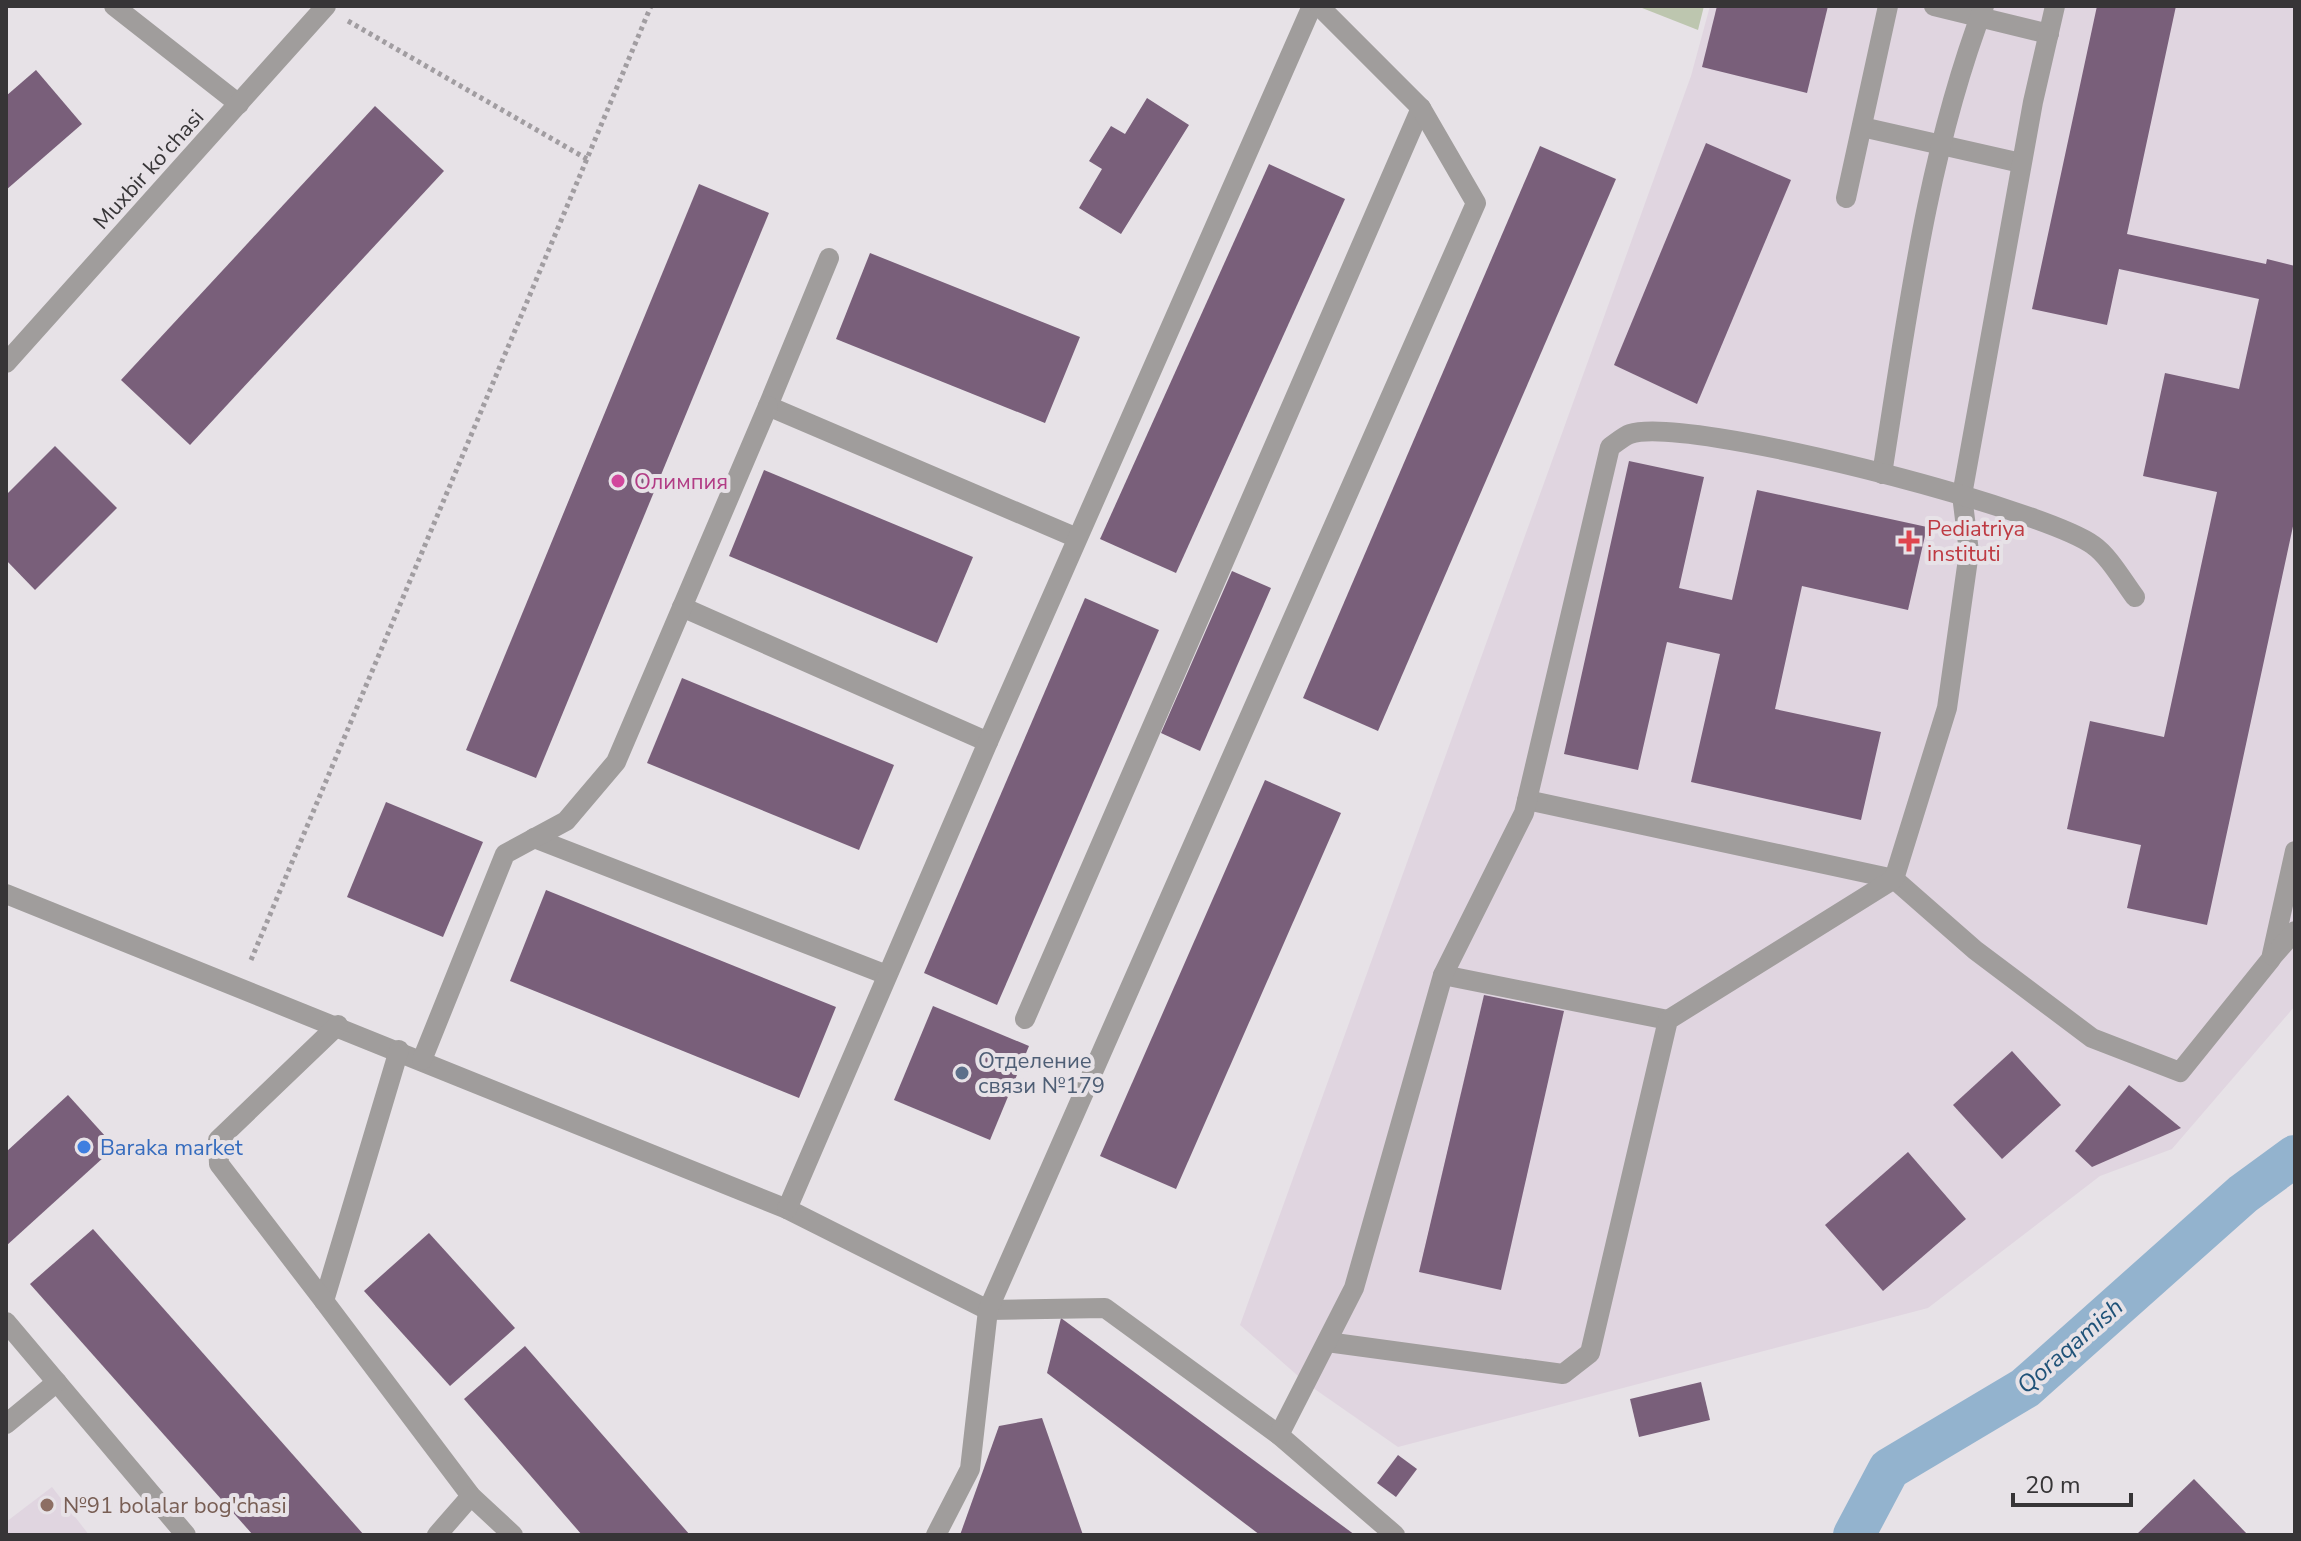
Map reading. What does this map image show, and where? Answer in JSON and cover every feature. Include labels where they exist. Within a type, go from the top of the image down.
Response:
[{"type":"street","points":[[114,6],[239,104]]},
{"type":"street","points":[[787,1209],[1077,538],[1312,6]]},
{"type":"street","points":[[936,1535],[970,1469],[988,1310],[1476,203],[1421,108],[1319,6]]},
{"type":"street","points":[[1846,198],[1888,6]]},
{"type":"street","points":[[1934,6],[1982,12],[2049,34]]},
{"type":"street","points":[[1443,975],[1668,1020],[1894,879],[1947,708],[1969,552],[1962,495],[2021,163],[2055,6]]},
{"type":"street","name":"Muxbir ko'chasi","points":[[6,363],[326,7]]},
{"type":"street","points":[[1882,474],[1909,305],[1941,145],[1982,12]]},
{"type":"street","points":[[1025,1019],[1421,108]]},
{"type":"street","points":[[1862,127],[2021,163]]},
{"type":"street","points":[[422,1060],[505,854],[566,821],[616,762],[829,258]]},
{"type":"street","points":[[768,406],[1077,538]]},
{"type":"street","points":[[1279,1435],[1354,1288],[1443,975],[1524,813],[1610,447],[1631,433],[1689,434],[1882,474],[2022,512],[2094,545],[2135,597]]},
{"type":"street","points":[[682,607],[988,742]]},
{"type":"street","points":[[1527,800],[1894,879],[1975,950],[2092,1038],[2180,1072],[2295,931]]},
{"type":"street","points":[[534,838],[887,975]]},
{"type":"street","points":[[2271,959],[2295,851]]},
{"type":"street","points":[[6,894],[338,1025],[787,1209],[988,1310],[1105,1308],[1279,1435],[1395,1535]]},
{"type":"street","points":[[1327,1342],[1563,1374],[1590,1353],[1668,1020]]},
{"type":"street","points":[[338,1025],[218,1140],[219,1164],[471,1496],[513,1535]]},
{"type":"street","points":[[324,1301],[399,1050]]},
{"type":"street","points":[[6,1322],[186,1535]]},
{"type":"street","points":[[6,1424],[57,1382]]},
{"type":"street","points":[[437,1535],[471,1496]]},
{"type":"path","points":[[240,986],[651,6]]},
{"type":"path","points":[[326,7],[587,159]]},
{"type":"shaded area","name":"Pediatriya instituti","points":[[1710,6],[2295,6],[2295,1006],[2172,1149],[2100,1176],[1928,1308],[1398,1447],[1306,1383],[1240,1325],[1691,76]]},
{"type":"shaded area","name":"№91 bolalar bog'chasi","points":[[52,1487],[89,1535],[6,1535],[6,1522]]},
{"type":"green space","points":[[1637,6],[1704,6],[1698,30]]},
{"type":"building","points":[[1717,6],[1828,6],[1807,93],[1702,67]]},
{"type":"building","points":[[2097,6],[2176,6],[2127,234],[2266,264],[2267,259],[2295,266],[2295,517],[2207,925],[2127,908],[2141,845],[2067,829],[2090,721],[2164,737],[2217,492],[2143,476],[2165,373],[2239,389],[2259,299],[2119,269],[2107,325],[2032,309]]},
{"type":"building","points":[[36,70],[82,124],[6,190],[6,96]]},
{"type":"building","points":[[1147,98],[1189,125],[1121,234],[1079,208],[1102,169],[1089,161],[1111,126],[1125,134]]},
{"type":"building","points":[[375,106],[444,171],[190,445],[121,380]]},
{"type":"building","points":[[1706,143],[1791,180],[1697,404],[1614,365]]},
{"type":"building","points":[[1540,146],[1616,179],[1378,731],[1303,698]]},
{"type":"building","points":[[1269,164],[1345,199],[1176,573],[1100,539]]},
{"type":"building","name":"Олимпия","points":[[699,184],[769,213],[536,778],[466,750]]},
{"type":"building","points":[[870,253],[1080,337],[1045,423],[836,339]]},
{"type":"building","points":[[55,446],[117,508],[35,590],[6,560],[6,495]]},
{"type":"building","points":[[1629,461],[1704,477],[1679,588],[1732,600],[1757,490],[1927,527],[1908,610],[1802,586],[1775,709],[1881,732],[1861,820],[1691,782],[1720,654],[1667,642],[1638,770],[1564,754]]},
{"type":"building","points":[[764,470],[973,557],[937,643],[729,556]]},
{"type":"building","points":[[1232,571],[1271,588],[1200,751],[1161,733]]},
{"type":"building","points":[[1085,598],[1159,630],[997,1005],[924,973]]},
{"type":"building","points":[[682,678],[894,765],[859,850],[647,763]]},
{"type":"building","points":[[1265,780],[1341,813],[1176,1189],[1100,1156]]},
{"type":"building","points":[[386,802],[483,842],[443,937],[347,897]]},
{"type":"building","points":[[546,890],[836,1007],[799,1098],[510,981]]},
{"type":"building","points":[[1484,995],[1564,1011],[1501,1290],[1419,1272]]},
{"type":"building","points":[[933,1006],[1029,1046],[990,1140],[894,1100]]},
{"type":"building","points":[[2012,1051],[2061,1105],[2002,1159],[1953,1105]]},
{"type":"building","points":[[2129,1085],[2181,1128],[2092,1167],[2075,1151]]},
{"type":"building","points":[[68,1095],[115,1147],[6,1246],[6,1152]]},
{"type":"building","points":[[1908,1152],[1966,1219],[1883,1291],[1825,1225]]},
{"type":"building","points":[[93,1229],[364,1535],[253,1535],[30,1284]]},
{"type":"building","points":[[429,1233],[515,1328],[450,1386],[364,1291]]},
{"type":"building","points":[[1061,1318],[1355,1535],[1260,1535],[1047,1373]]},
{"type":"building","points":[[525,1346],[690,1535],[582,1535],[464,1399]]},
{"type":"building","points":[[1701,1382],[1710,1420],[1639,1437],[1630,1399]]},
{"type":"building","points":[[1042,1418],[1083,1535],[960,1535],[999,1426]]},
{"type":"building","points":[[1398,1455],[1417,1469],[1396,1497],[1377,1483]]},
{"type":"building","points":[[2194,1479],[2248,1535],[2136,1535]]},
{"type":"waterway","name":"Qoraqamish","points":[[1854,1535],[1889,1469],[2025,1388],[2243,1194],[2295,1156]]},
{"type":"place","name":"Олимпия","points":[[618,481]]},
{"type":"place","name":"Pediatriya instituti","points":[[1909,541]]},
{"type":"place","name":"Отделение связи №179","points":[[962,1073]]},
{"type":"place","name":"Baraka market","points":[[84,1147]]},
{"type":"place","name":"№91 bolalar bog'chasi","points":[[47,1505]]}]
